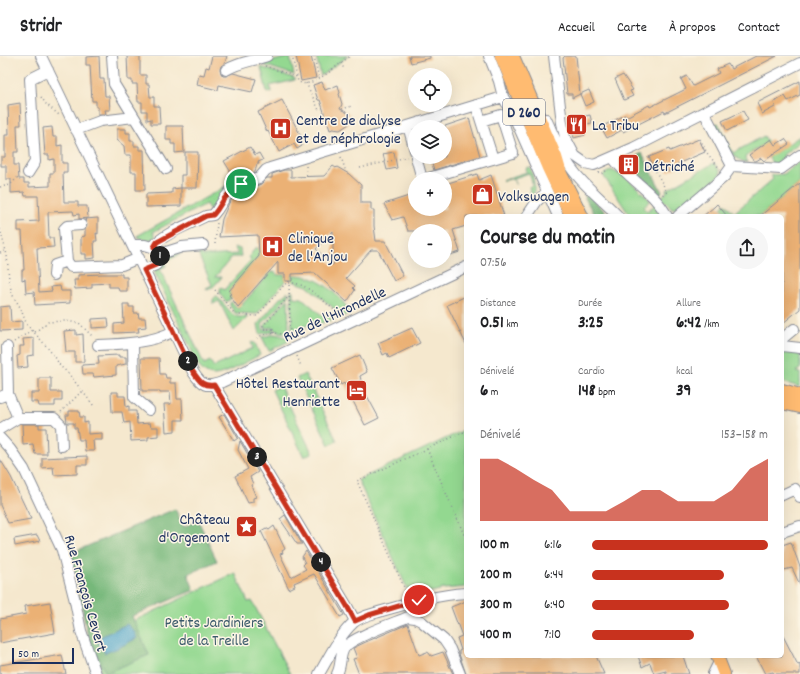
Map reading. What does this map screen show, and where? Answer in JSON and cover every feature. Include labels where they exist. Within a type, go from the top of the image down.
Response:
[{"type":"highway","points":[[784,392],[800,396]]},
{"type":"highway","points":[[784,402],[800,406]]},
{"type":"main road","name":"D 260","points":[[501,56],[548,168],[570,214]]},
{"type":"main road","name":"D 260","points":[[515,56],[556,157],[561,174],[581,214]]},
{"type":"main road","name":"D 260","points":[[556,157],[586,214]]},
{"type":"main road","points":[[784,387],[800,391]]},
{"type":"main road","points":[[718,659],[724,674]]},
{"type":"street","points":[[42,56],[76,130],[198,379],[204,385],[214,385],[355,621]]},
{"type":"street","points":[[112,56],[114,84],[166,169]]},
{"type":"street","points":[[226,70],[237,64],[258,60],[267,56]]},
{"type":"street","points":[[489,56],[499,81],[503,97],[513,114],[557,214]]},
{"type":"street","points":[[515,56],[563,155],[584,183],[616,214]]},
{"type":"street","points":[[554,56],[565,137],[575,156],[597,170],[613,158],[800,63]]},
{"type":"street","points":[[28,173],[35,162],[30,79],[48,70]]},
{"type":"street","points":[[427,120],[503,97]]},
{"type":"street","points":[[476,105],[493,159]]},
{"type":"street","points":[[704,112],[732,166]]},
{"type":"street","points":[[448,172],[513,153],[501,115],[481,121]]},
{"type":"street","points":[[76,130],[100,120],[134,117]]},
{"type":"street","points":[[144,270],[156,265],[160,258],[157,250],[157,242],[165,236],[206,216],[213,215],[224,199],[240,184],[259,178],[266,170],[291,161],[408,126]]},
{"type":"street","points":[[732,166],[781,169],[800,155]]},
{"type":"street","points":[[613,158],[621,169],[656,199],[666,214]]},
{"type":"street","points":[[680,214],[725,175],[732,166]]},
{"type":"street","points":[[528,214],[537,200],[547,192]]},
{"type":"street","points":[[81,225],[66,226],[64,229],[66,261],[71,267],[122,265],[139,258]]},
{"type":"street","points":[[133,245],[145,245],[157,250],[203,245]]},
{"type":"street","points":[[54,275],[54,265],[66,261]]},
{"type":"street","name":"Rue de l'Hirondelle","points":[[214,385],[464,268]]},
{"type":"street","points":[[784,337],[794,329]]},
{"type":"street","points":[[98,345],[133,344],[168,335],[174,331]]},
{"type":"street","points":[[133,344],[134,397],[149,410]]},
{"type":"street","points":[[784,346],[800,348]]},
{"type":"street","points":[[7,347],[4,396],[18,418]]},
{"type":"street","points":[[0,429],[18,418],[54,418],[61,425],[62,446]]},
{"type":"street","name":"Rue François Cevert","points":[[0,438],[24,469],[62,550],[81,631],[96,674]]},
{"type":"street","points":[[784,494],[795,489],[800,497]]},
{"type":"street","points":[[784,531],[800,526]]},
{"type":"street","points":[[319,674],[345,631],[355,621],[411,602],[443,595],[464,593]]},
{"type":"street","points":[[338,672],[345,647],[354,640],[408,618],[415,618],[421,621],[444,640],[450,649],[460,674]]},
{"type":"street","points":[[713,674],[718,659]]},
{"type":"street","points":[[326,663],[338,672],[350,674]]},
{"type":"path","points":[[292,56],[298,81],[300,83],[320,79],[350,56]]},
{"type":"path","points":[[314,56],[320,79]]},
{"type":"path","points":[[341,63],[344,69]]},
{"type":"path","points":[[263,66],[297,77]]},
{"type":"path","points":[[306,83],[319,110]]},
{"type":"path","points":[[30,85],[36,90],[46,104],[60,116]]},
{"type":"path","points":[[342,109],[352,106]]},
{"type":"path","points":[[700,139],[707,153],[725,175]]},
{"type":"path","points":[[338,147],[346,172]]},
{"type":"path","points":[[360,168],[408,156]]},
{"type":"path","points":[[648,157],[667,192],[656,199]]},
{"type":"path","points":[[306,166],[307,176]]},
{"type":"path","points":[[597,170],[606,171]]},
{"type":"path","points":[[0,187],[10,185],[19,176],[28,173]]},
{"type":"path","points":[[0,229],[6,250],[12,294],[27,325],[35,332],[55,357],[60,366],[68,373],[94,406]]},
{"type":"path","points":[[0,253],[6,250]]},
{"type":"path","points":[[215,290],[234,313],[239,315],[257,316],[280,288],[289,282],[294,283],[307,288],[345,318]]},
{"type":"path","points":[[289,282],[291,344]]},
{"type":"path","points":[[274,333],[273,329],[264,329],[263,326],[289,296]]},
{"type":"path","points":[[35,332],[48,322],[65,321],[79,323],[89,332],[98,345]]},
{"type":"path","points":[[257,338],[265,334],[274,333],[290,335],[313,325]]},
{"type":"path","points":[[7,347],[32,330]]},
{"type":"path","points":[[295,352],[301,366]]},
{"type":"path","points":[[54,418],[82,391]]},
{"type":"path","points":[[411,602],[356,481],[464,431]]},
{"type":"path","points":[[427,449],[464,533]]},
{"type":"green space","points":[[316,56],[348,56],[321,76]]},
{"type":"green space","points":[[290,57],[294,75],[264,65],[264,63]]},
{"type":"green space","points":[[261,67],[294,78],[295,80],[270,86],[271,92],[267,92]]},
{"type":"green space","points":[[718,123],[733,153],[764,136],[775,153],[800,136],[800,142],[783,155],[786,159],[782,164],[773,165],[769,158],[770,157],[761,146],[746,156],[745,158],[747,163],[735,157],[727,148],[715,124]]},
{"type":"green space","points":[[642,153],[662,192],[658,195],[631,170],[636,163],[633,158]]},
{"type":"green space","points":[[800,161],[800,183],[762,214],[727,214],[721,207],[725,203],[734,213],[773,179],[771,175],[784,174]]},
{"type":"green space","points":[[714,163],[721,172],[719,176],[679,209],[672,208],[660,198],[667,192],[666,190]]},
{"type":"green space","points":[[530,167],[534,182],[534,192],[531,201],[521,214],[529,202],[527,201],[525,195],[531,193],[529,187],[533,185],[529,173],[514,178],[516,184],[513,178],[502,180],[527,172],[526,168]]},
{"type":"green space","points":[[611,170],[626,177],[650,200],[644,207],[647,211],[655,205],[659,214],[629,214],[603,175]]},
{"type":"green space","points":[[230,184],[212,208],[209,209],[206,204],[153,232],[156,237],[151,239],[144,240],[137,236]]},
{"type":"green space","points":[[586,195],[589,195],[607,214],[594,214],[585,198]]},
{"type":"green space","points":[[234,247],[240,249],[241,256],[232,257],[215,277],[222,277],[212,288],[207,290],[206,288],[212,285],[197,252],[190,254],[190,250],[199,250],[203,256],[238,254]]},
{"type":"green space","points":[[255,248],[259,248],[260,255],[229,291],[231,294],[229,295],[232,298],[226,302],[220,294],[221,287],[224,290],[251,260],[249,257]]},
{"type":"green space","points":[[181,254],[166,261],[166,266],[160,269],[204,364],[210,361],[214,367],[253,348],[251,342],[255,343],[260,355],[219,374],[208,374],[200,368],[154,271],[168,255]]},
{"type":"green space","points":[[271,272],[276,273],[277,275],[285,275],[285,281],[257,314],[235,313],[230,306],[230,303],[232,302],[238,309]]},
{"type":"green space","points":[[292,275],[310,278],[326,286],[339,298],[350,312],[344,316],[342,315],[307,286],[292,281]]},
{"type":"green space","points":[[291,291],[293,291],[293,297],[302,298],[324,317],[325,311],[329,314],[332,320],[314,325],[312,323],[292,332]]},
{"type":"green space","points":[[288,292],[288,296],[262,324],[263,330],[273,329],[273,332],[260,334],[258,324],[280,298]]},
{"type":"green space","points":[[216,295],[233,315],[238,317],[248,317],[234,331],[219,301],[213,304],[213,300]]},
{"type":"green space","points":[[288,299],[289,334],[276,331],[273,327],[265,328],[265,325]]},
{"type":"green space","points":[[275,334],[287,337],[289,341],[269,351],[262,337]]},
{"type":"green space","points":[[784,350],[800,351],[800,369],[796,372],[800,373],[800,387],[784,383]]},
{"type":"green space","points":[[305,374],[337,441],[329,445],[297,378]]},
{"type":"green space","points":[[280,386],[312,453],[304,457],[272,390]]},
{"type":"green space","points":[[464,430],[464,587],[444,589],[414,596],[410,595],[358,480]]},
{"type":"green space","points":[[175,509],[184,527],[198,520],[217,561],[188,574],[194,590],[132,616],[149,655],[106,673],[88,637],[71,553]]},
{"type":"green space","name":"Petits Jardiniers de la Treille","points":[[235,573],[248,602],[252,601],[290,674],[102,674],[89,642]]},
{"type":"water","points":[[127,624],[134,631],[137,638],[105,653],[96,639]]},
{"type":"building","points":[[99,56],[100,79],[104,79],[105,96],[109,96],[110,110],[105,110],[106,114],[98,114],[96,101],[92,101],[90,65],[86,65],[86,57]]},
{"type":"building","points":[[127,56],[140,56],[140,75],[146,75],[146,84],[149,84],[150,97],[154,97],[154,106],[159,106],[160,124],[151,124],[151,119],[147,120],[147,111],[142,111],[142,102],[138,102],[137,84],[132,84],[132,80],[128,80]]},
{"type":"building","points":[[212,56],[227,56],[225,63],[220,69],[223,76],[233,73],[256,79],[252,92],[219,85],[218,90],[197,85],[199,74],[204,75],[206,67],[209,68]]},
{"type":"building","points":[[296,56],[311,56],[316,78],[301,81]]},
{"type":"building","points":[[409,56],[430,56],[430,58],[411,63]]},
{"type":"building","points":[[565,56],[576,56],[580,94],[572,98],[572,94],[567,94],[563,58]]},
{"type":"building","points":[[756,56],[777,56],[665,113],[664,111],[623,132],[622,130],[607,138],[601,127],[625,115],[626,117],[649,105],[650,107],[686,89],[681,79],[687,76],[693,86],[719,73],[717,69],[728,64],[731,69]]},
{"type":"building","points":[[623,75],[633,90],[630,91],[633,96],[624,100],[615,79]]},
{"type":"building","points":[[800,81],[800,95],[788,101],[785,96],[774,102],[775,107],[762,114],[757,103]]},
{"type":"building","points":[[322,82],[325,90],[338,85],[342,104],[340,109],[350,114],[347,118],[349,124],[340,130],[330,130],[328,124],[324,121],[324,112],[313,85]]},
{"type":"building","points":[[589,90],[594,102],[585,106],[580,94]]},
{"type":"building","name":"Centre de dialyse et de néphrologie","points":[[282,100],[303,140],[300,141],[302,146],[297,149],[294,144],[279,152],[268,131],[267,132],[258,112]]},
{"type":"building","points":[[20,103],[21,125],[17,125],[18,152],[14,152],[14,165],[18,165],[19,179],[24,179],[24,183],[29,183],[29,187],[50,186],[50,173],[54,173],[54,159],[49,160],[49,155],[45,155],[43,128],[52,127],[53,137],[57,137],[57,146],[62,145],[62,163],[67,163],[67,172],[63,172],[64,202],[78,202],[78,206],[87,206],[88,218],[79,219],[79,214],[74,215],[73,211],[48,212],[49,238],[53,238],[54,247],[37,248],[39,292],[52,291],[51,287],[60,286],[61,291],[70,291],[70,303],[35,305],[34,292],[26,293],[25,279],[22,280],[22,270],[24,270],[22,231],[18,231],[18,222],[39,221],[38,196],[25,196],[24,192],[11,193],[11,179],[6,179],[6,166],[1,166],[1,157],[5,157],[5,135],[9,135],[8,105]]},
{"type":"building","points":[[743,111],[748,120],[727,131],[722,121]]},
{"type":"building","points":[[590,115],[592,123],[586,124],[587,127],[583,128],[585,135],[574,138],[570,120]]},
{"type":"building","points":[[469,118],[480,156],[434,170],[432,164],[452,164],[452,124]]},
{"type":"building","points":[[166,126],[183,126],[184,152],[175,153],[175,144],[171,144],[171,140],[166,140]]},
{"type":"building","points":[[117,129],[126,129],[126,133],[130,133],[130,141],[134,141],[134,146],[139,146],[139,150],[144,150],[145,190],[136,190],[136,172],[131,172],[131,155],[125,155],[124,146],[117,140]]},
{"type":"building","points":[[699,139],[705,152],[677,164],[678,167],[668,172],[665,166],[656,170],[649,157],[669,149],[670,151]]},
{"type":"building","points":[[771,139],[775,145],[785,139],[789,144],[764,161],[761,158],[754,161],[749,155]]},
{"type":"building","points":[[250,147],[255,155],[259,153],[263,160],[258,162],[259,164],[257,164],[255,172],[235,179],[224,161]]},
{"type":"building","points":[[185,152],[198,152],[197,188],[181,188],[181,175],[185,175]]},
{"type":"building","points":[[394,152],[397,168],[387,170],[383,154]]},
{"type":"building","points":[[333,166],[349,174],[361,185],[361,203],[371,203],[371,210],[374,210],[376,241],[385,241],[403,276],[394,281],[378,250],[371,250],[346,278],[355,286],[353,288],[355,290],[347,302],[315,273],[292,274],[292,281],[285,281],[285,274],[278,274],[278,262],[238,307],[229,295],[231,294],[229,291],[259,256],[258,235],[219,237],[222,219],[229,203],[237,193],[261,184],[267,178],[272,178],[272,174],[284,170],[291,170],[291,177],[324,176]],"holes":[[[333,231],[333,265],[316,249]]]},
{"type":"building","points":[[477,174],[479,180],[491,175],[503,214],[464,214],[464,227],[453,230],[460,252],[452,254],[452,224],[408,224],[408,231],[403,217],[392,220],[384,204],[408,196],[408,216],[452,216],[452,182]]},
{"type":"building","points":[[800,183],[800,309],[784,322],[784,214],[762,214]]},
{"type":"building","points":[[181,188],[181,206],[146,207],[146,194],[172,193],[172,189]]},
{"type":"building","points":[[717,204],[725,214],[705,214]]},
{"type":"building","points":[[98,218],[98,234],[96,233],[97,241],[94,241],[95,258],[86,259],[86,254],[81,254],[81,237],[85,236],[87,225],[85,219]]},
{"type":"building","points":[[122,274],[122,277],[127,277],[127,291],[119,291],[118,287],[109,287],[109,283],[92,284],[92,288],[75,289],[74,280],[78,280],[78,275]]},
{"type":"building","points":[[464,297],[464,340],[447,305]]},
{"type":"building","points":[[123,304],[129,304],[129,307],[134,307],[134,313],[138,313],[139,318],[145,318],[146,327],[138,328],[139,332],[114,333],[114,324],[124,323]]},
{"type":"building","points":[[10,306],[11,322],[22,321],[22,330],[0,331],[0,307]]},
{"type":"building","points":[[108,318],[109,327],[92,328],[92,319]]},
{"type":"building","points":[[412,328],[420,343],[389,358],[387,353],[383,355],[378,343]]},
{"type":"building","points":[[76,330],[76,335],[83,334],[84,362],[75,362],[75,352],[66,352],[64,331]]},
{"type":"building","points":[[34,338],[34,355],[27,356],[28,367],[18,368],[17,356],[20,355],[20,346],[24,346],[23,339]]},
{"type":"building","points":[[119,355],[119,357],[126,357],[126,364],[116,366],[116,375],[94,377],[93,374],[83,374],[82,365],[99,364],[98,356]]},
{"type":"building","name":"Hôtel Restaurant Henriette","points":[[360,355],[367,372],[360,376],[361,380],[359,381],[379,418],[365,425],[344,383],[341,385],[332,368]]},
{"type":"building","points":[[141,358],[159,358],[160,374],[165,374],[166,378],[170,378],[170,383],[176,383],[177,399],[182,399],[183,420],[175,420],[175,431],[166,432],[164,404],[171,404],[170,392],[142,391]]},
{"type":"building","points":[[39,378],[51,378],[51,392],[62,392],[62,401],[55,401],[55,406],[39,406],[38,402],[31,402],[31,393],[39,393]]},
{"type":"building","points":[[111,392],[118,392],[118,396],[125,396],[126,407],[129,406],[129,411],[136,411],[137,424],[150,423],[151,427],[158,427],[158,436],[148,437],[148,440],[131,441],[130,422],[124,423],[122,412],[112,412]]},
{"type":"building","points":[[69,411],[79,411],[80,417],[84,417],[84,423],[88,422],[88,434],[102,433],[102,440],[93,440],[94,451],[85,451],[84,440],[79,440],[77,428],[74,428],[74,423],[67,423],[66,415],[69,415]]},
{"type":"building","points":[[224,414],[238,438],[234,441],[219,417]]},
{"type":"building","points":[[22,424],[39,424],[39,428],[46,428],[47,454],[35,454],[33,444],[23,445]]},
{"type":"building","points":[[240,441],[258,472],[250,477],[253,484],[251,485],[256,497],[253,498],[253,502],[248,503],[235,476],[248,469],[238,450]]},
{"type":"building","points":[[87,456],[87,465],[77,465],[77,474],[54,475],[53,467],[42,468],[42,458]]},
{"type":"building","points":[[0,459],[11,477],[31,519],[8,523],[0,505]]},
{"type":"building","points":[[285,515],[302,544],[297,544],[280,519]]},
{"type":"building","points":[[274,526],[285,549],[282,551],[283,553],[280,554],[291,577],[306,569],[303,565],[305,563],[302,557],[306,551],[344,615],[340,617],[314,574],[294,583],[295,586],[289,589],[261,531],[266,528],[269,530]]},
{"type":"building","points":[[37,535],[40,541],[15,546],[14,539]]},
{"type":"building","points":[[791,542],[800,567],[800,585],[792,568],[784,570],[784,544]]},
{"type":"building","points":[[50,602],[55,633],[0,643],[0,619],[26,614],[25,606]]},
{"type":"building","points":[[464,602],[464,658],[597,658],[604,674],[466,674],[459,654],[459,651],[461,650],[457,638],[462,636],[451,607]]},
{"type":"building","points":[[408,624],[419,655],[427,652],[431,656],[443,652],[453,674],[359,674],[353,659],[357,658],[353,648]]},
{"type":"building","points":[[784,638],[798,665],[800,664],[800,674],[774,674],[773,672],[765,674],[757,658],[784,658]]},
{"type":"building","points":[[62,655],[66,674],[0,674],[0,665]]},
{"type":"building","points":[[639,658],[684,658],[689,674],[666,674],[666,671],[654,674],[650,663],[642,667]]},
{"type":"place","name":"La Tribu","points":[[576,124]]},
{"type":"place","name":"Centre de dialyse et de néphrologie","points":[[281,128]]},
{"type":"place","name":"Détriché","points":[[629,165]]},
{"type":"place","name":"Volkswagen","points":[[482,195]]},
{"type":"place","name":"Clinique de l'Anjou","points":[[273,246]]},
{"type":"place","name":"Hôtel Restaurant Henriette","points":[[356,391]]},
{"type":"place","name":"Château d'Orgemont","points":[[246,527]]},
{"type":"route","points":[[241,184],[234,188],[224,199],[213,215],[206,216],[165,236],[157,242],[154,247],[158,249],[160,258],[156,265],[144,270],[193,372],[204,385],[214,385],[355,621],[369,615],[419,600]]}]
